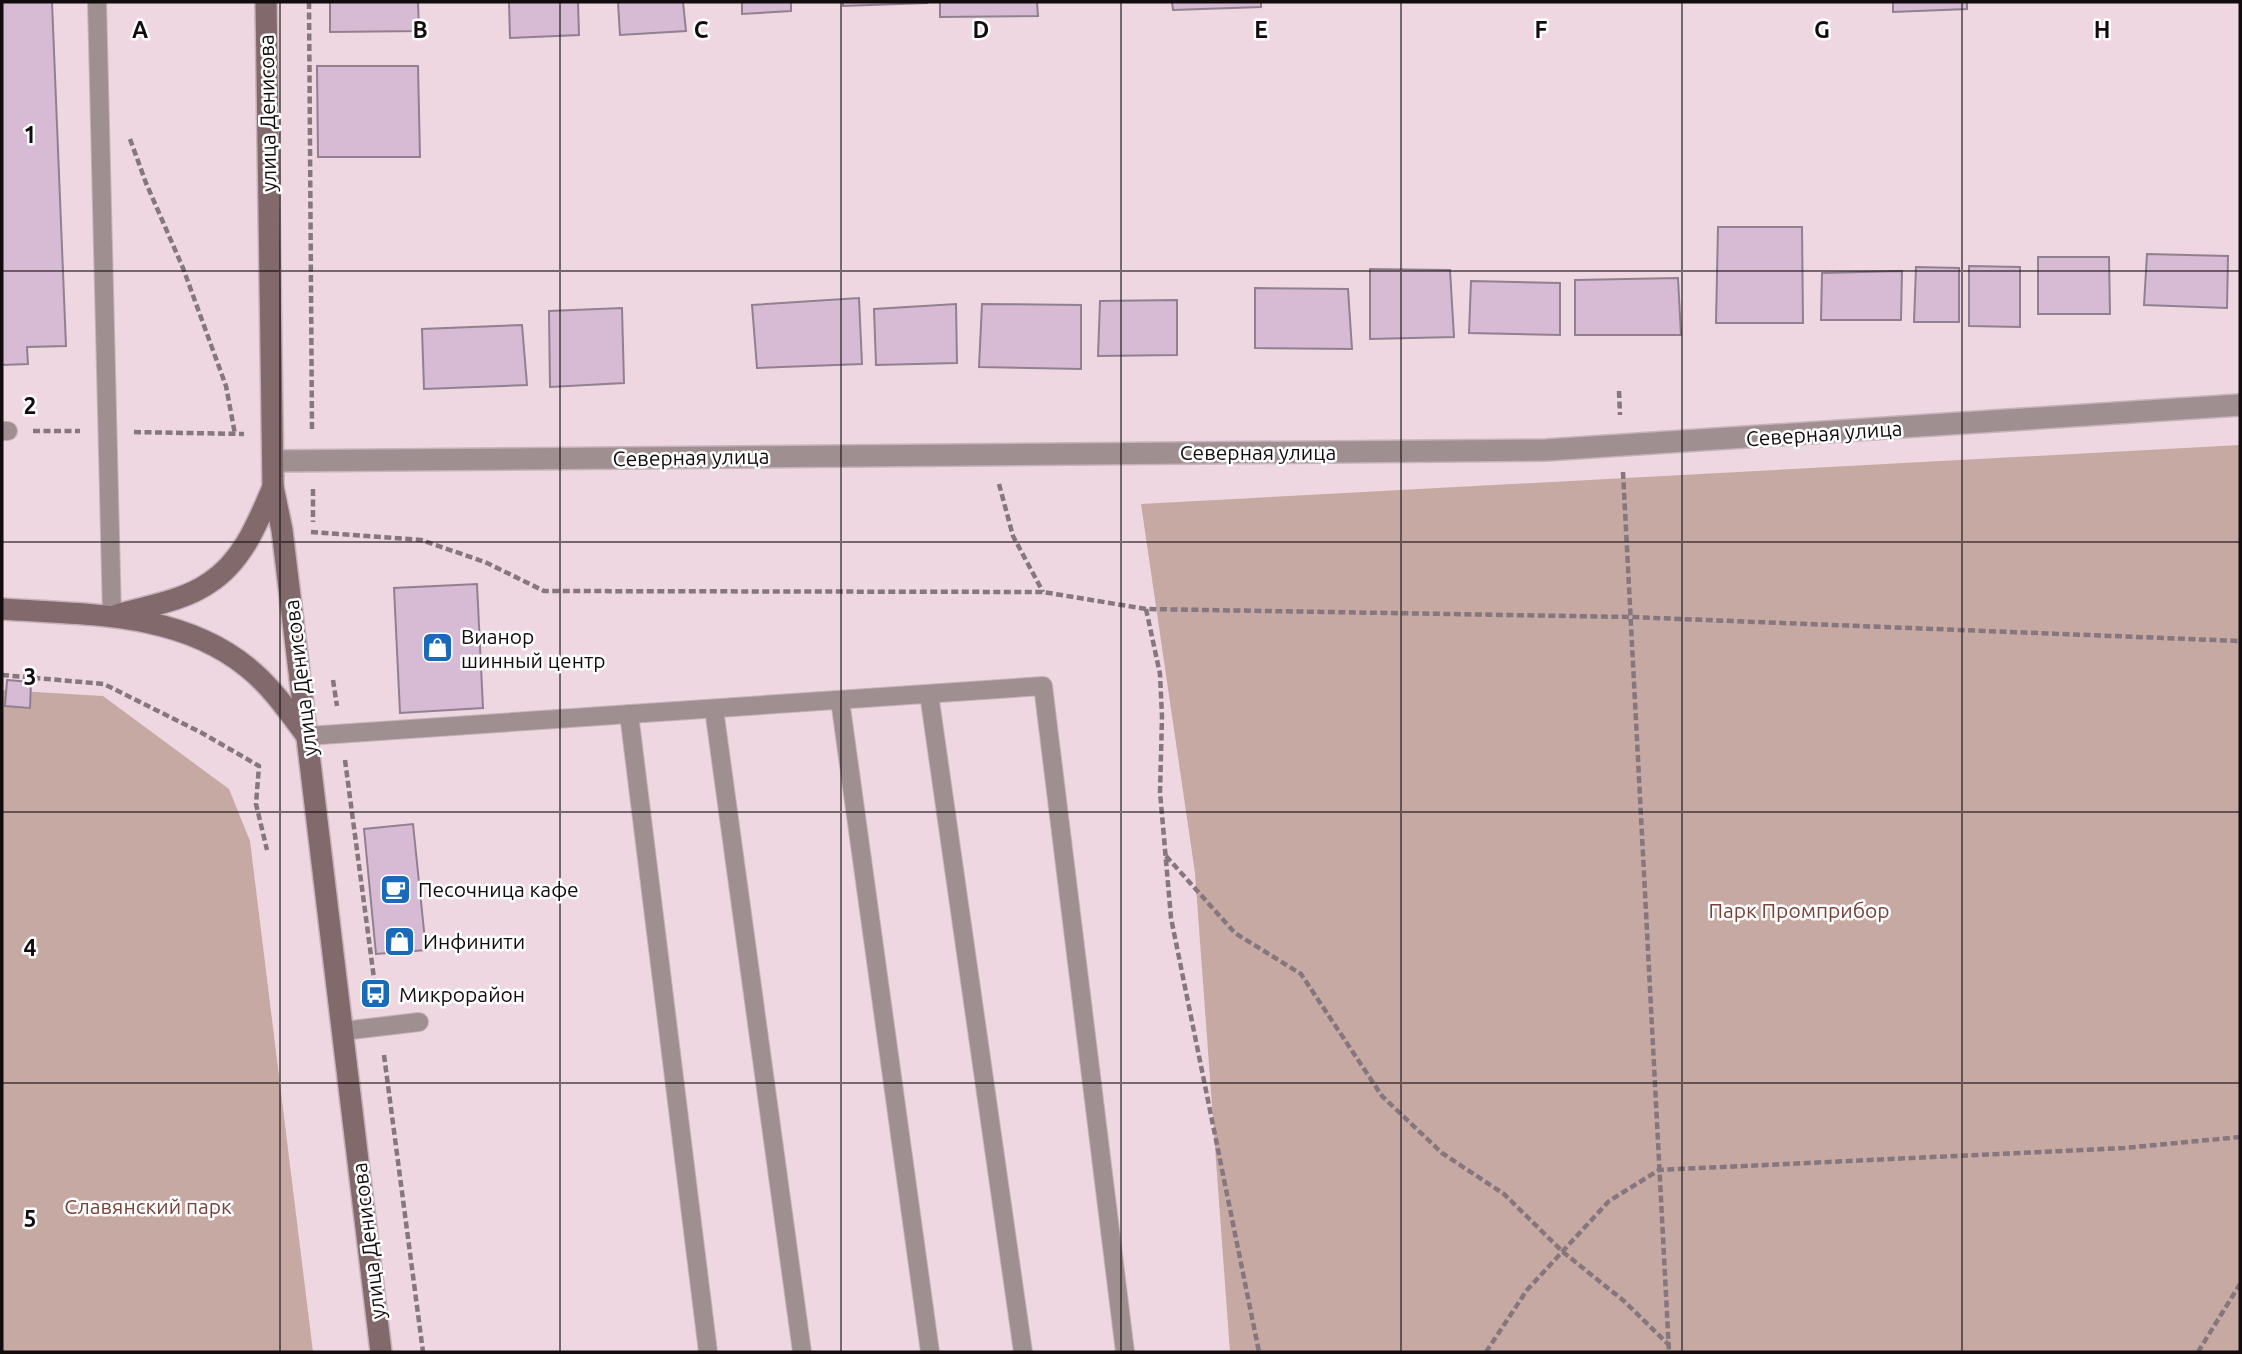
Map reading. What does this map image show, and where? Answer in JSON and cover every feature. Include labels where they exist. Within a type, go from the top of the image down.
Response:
[{"type":"street","name":"улица Денисова","points":[[265,2],[274,487],[282,530],[381,1352]]},
{"type":"street","name":"Северная улица","points":[[273,461],[1546,450],[2240,405]]},
{"type":"street","points":[[112,616],[190,593],[216,578],[239,555],[274,487]]},
{"type":"street","points":[[2,609],[112,616],[178,628],[199,636],[248,667],[307,736]]},
{"type":"lane","points":[[97,2],[112,616]]},
{"type":"lane","points":[[307,736],[1043,686],[1125,1352]]},
{"type":"lane","points":[[929,694],[1023,1352]]},
{"type":"lane","points":[[840,700],[930,1352]]},
{"type":"lane","points":[[714,709],[802,1352]]},
{"type":"lane","points":[[629,714],[708,1352]]},
{"type":"lane","points":[[343,1031],[419,1022]]},
{"type":"path","points":[[309,2],[315,546]]},
{"type":"path","points":[[129,134],[146,183],[183,268],[226,387],[235,434]]},
{"type":"path","points":[[1619,391],[1669,1352]]},
{"type":"path","points":[[992,454],[1013,536],[1043,592]]},
{"type":"path","points":[[282,530],[421,540],[485,562],[544,591],[1043,592],[1146,609],[1630,617],[2240,641]]},
{"type":"path","points":[[1146,609],[1160,674],[1160,792],[1171,918],[1259,1352]]},
{"type":"path","points":[[332,667],[423,1352]]},
{"type":"path","points":[[2,675],[104,684],[202,733],[259,766],[256,804],[267,850]]},
{"type":"path","points":[[1165,855],[1235,933],[1301,974],[1382,1096],[1442,1153],[1504,1194],[1563,1252],[1624,1301],[1669,1345]]},
{"type":"path","points":[[1486,1352],[1527,1290],[1608,1201],[1659,1170],[2124,1147],[2240,1138]]},
{"type":"path","points":[[2198,1352],[2240,1284]]},
{"type":"green space","name":"Парк Промприбор","points":[[2240,445],[2240,1352],[1230,1352],[1195,873],[1141,504]]},
{"type":"green space","name":"Славянский парк","points":[[2,690],[103,696],[229,789],[250,841],[313,1352],[2,1352]]},
{"type":"building","points":[[2,2],[52,2],[66,346],[27,347],[28,364],[2,365]]},
{"type":"building","points":[[330,2],[418,2],[419,31],[330,32]]},
{"type":"building","points":[[509,2],[578,2],[579,35],[510,38]]},
{"type":"building","points":[[618,2],[683,2],[686,31],[620,35]]},
{"type":"building","points":[[742,2],[791,2],[791,11],[742,14]]},
{"type":"building","points":[[843,2],[927,2],[927,3],[843,6]]},
{"type":"building","points":[[940,2],[1037,2],[1038,16],[940,17]]},
{"type":"building","points":[[1172,2],[1261,2],[1261,7],[1173,10]]},
{"type":"building","points":[[1893,2],[1967,2],[1967,9],[1893,12]]},
{"type":"building","points":[[317,66],[418,66],[420,157],[318,157]]},
{"type":"building","points":[[1718,227],[1802,227],[1803,323],[1716,323]]},
{"type":"building","points":[[2147,254],[2228,256],[2227,308],[2144,305]]},
{"type":"building","points":[[2038,257],[2109,257],[2110,314],[2038,314]]},
{"type":"building","points":[[1969,266],[2020,267],[2020,327],[1969,326]]},
{"type":"building","points":[[1916,267],[1959,268],[1959,322],[1914,322]]},
{"type":"building","points":[[1370,269],[1450,270],[1454,337],[1370,339]]},
{"type":"building","points":[[1902,271],[1901,320],[1821,320],[1822,273]]},
{"type":"building","points":[[1678,278],[1681,335],[1575,335],[1575,280]]},
{"type":"building","points":[[1471,281],[1560,283],[1560,335],[1469,333]]},
{"type":"building","points":[[1255,288],[1348,289],[1352,349],[1255,348]]},
{"type":"building","points":[[859,298],[862,364],[757,368],[752,305]]},
{"type":"building","points":[[1177,300],[1177,355],[1098,356],[1100,301]]},
{"type":"building","points":[[956,304],[957,363],[876,365],[874,309]]},
{"type":"building","points":[[982,304],[1081,305],[1081,369],[979,367]]},
{"type":"building","points":[[622,308],[624,383],[550,387],[549,311]]},
{"type":"building","points":[[522,325],[527,385],[424,389],[422,329]]},
{"type":"building","name":"Вианор шинный центр","points":[[477,584],[483,708],[400,713],[394,588]]},
{"type":"building","points":[[7,680],[31,682],[30,708],[5,706]]},
{"type":"building","name":"Песочница кафе","points":[[413,824],[426,950],[376,954],[364,829]]},
{"type":"place","name":"Вианор шинный центр","points":[[438,648]]},
{"type":"place","name":"Песочница кафе","points":[[395,889]]},
{"type":"place","name":"Инфинити","points":[[400,941]]},
{"type":"place","name":"Микрорайон","points":[[376,994]]}]
